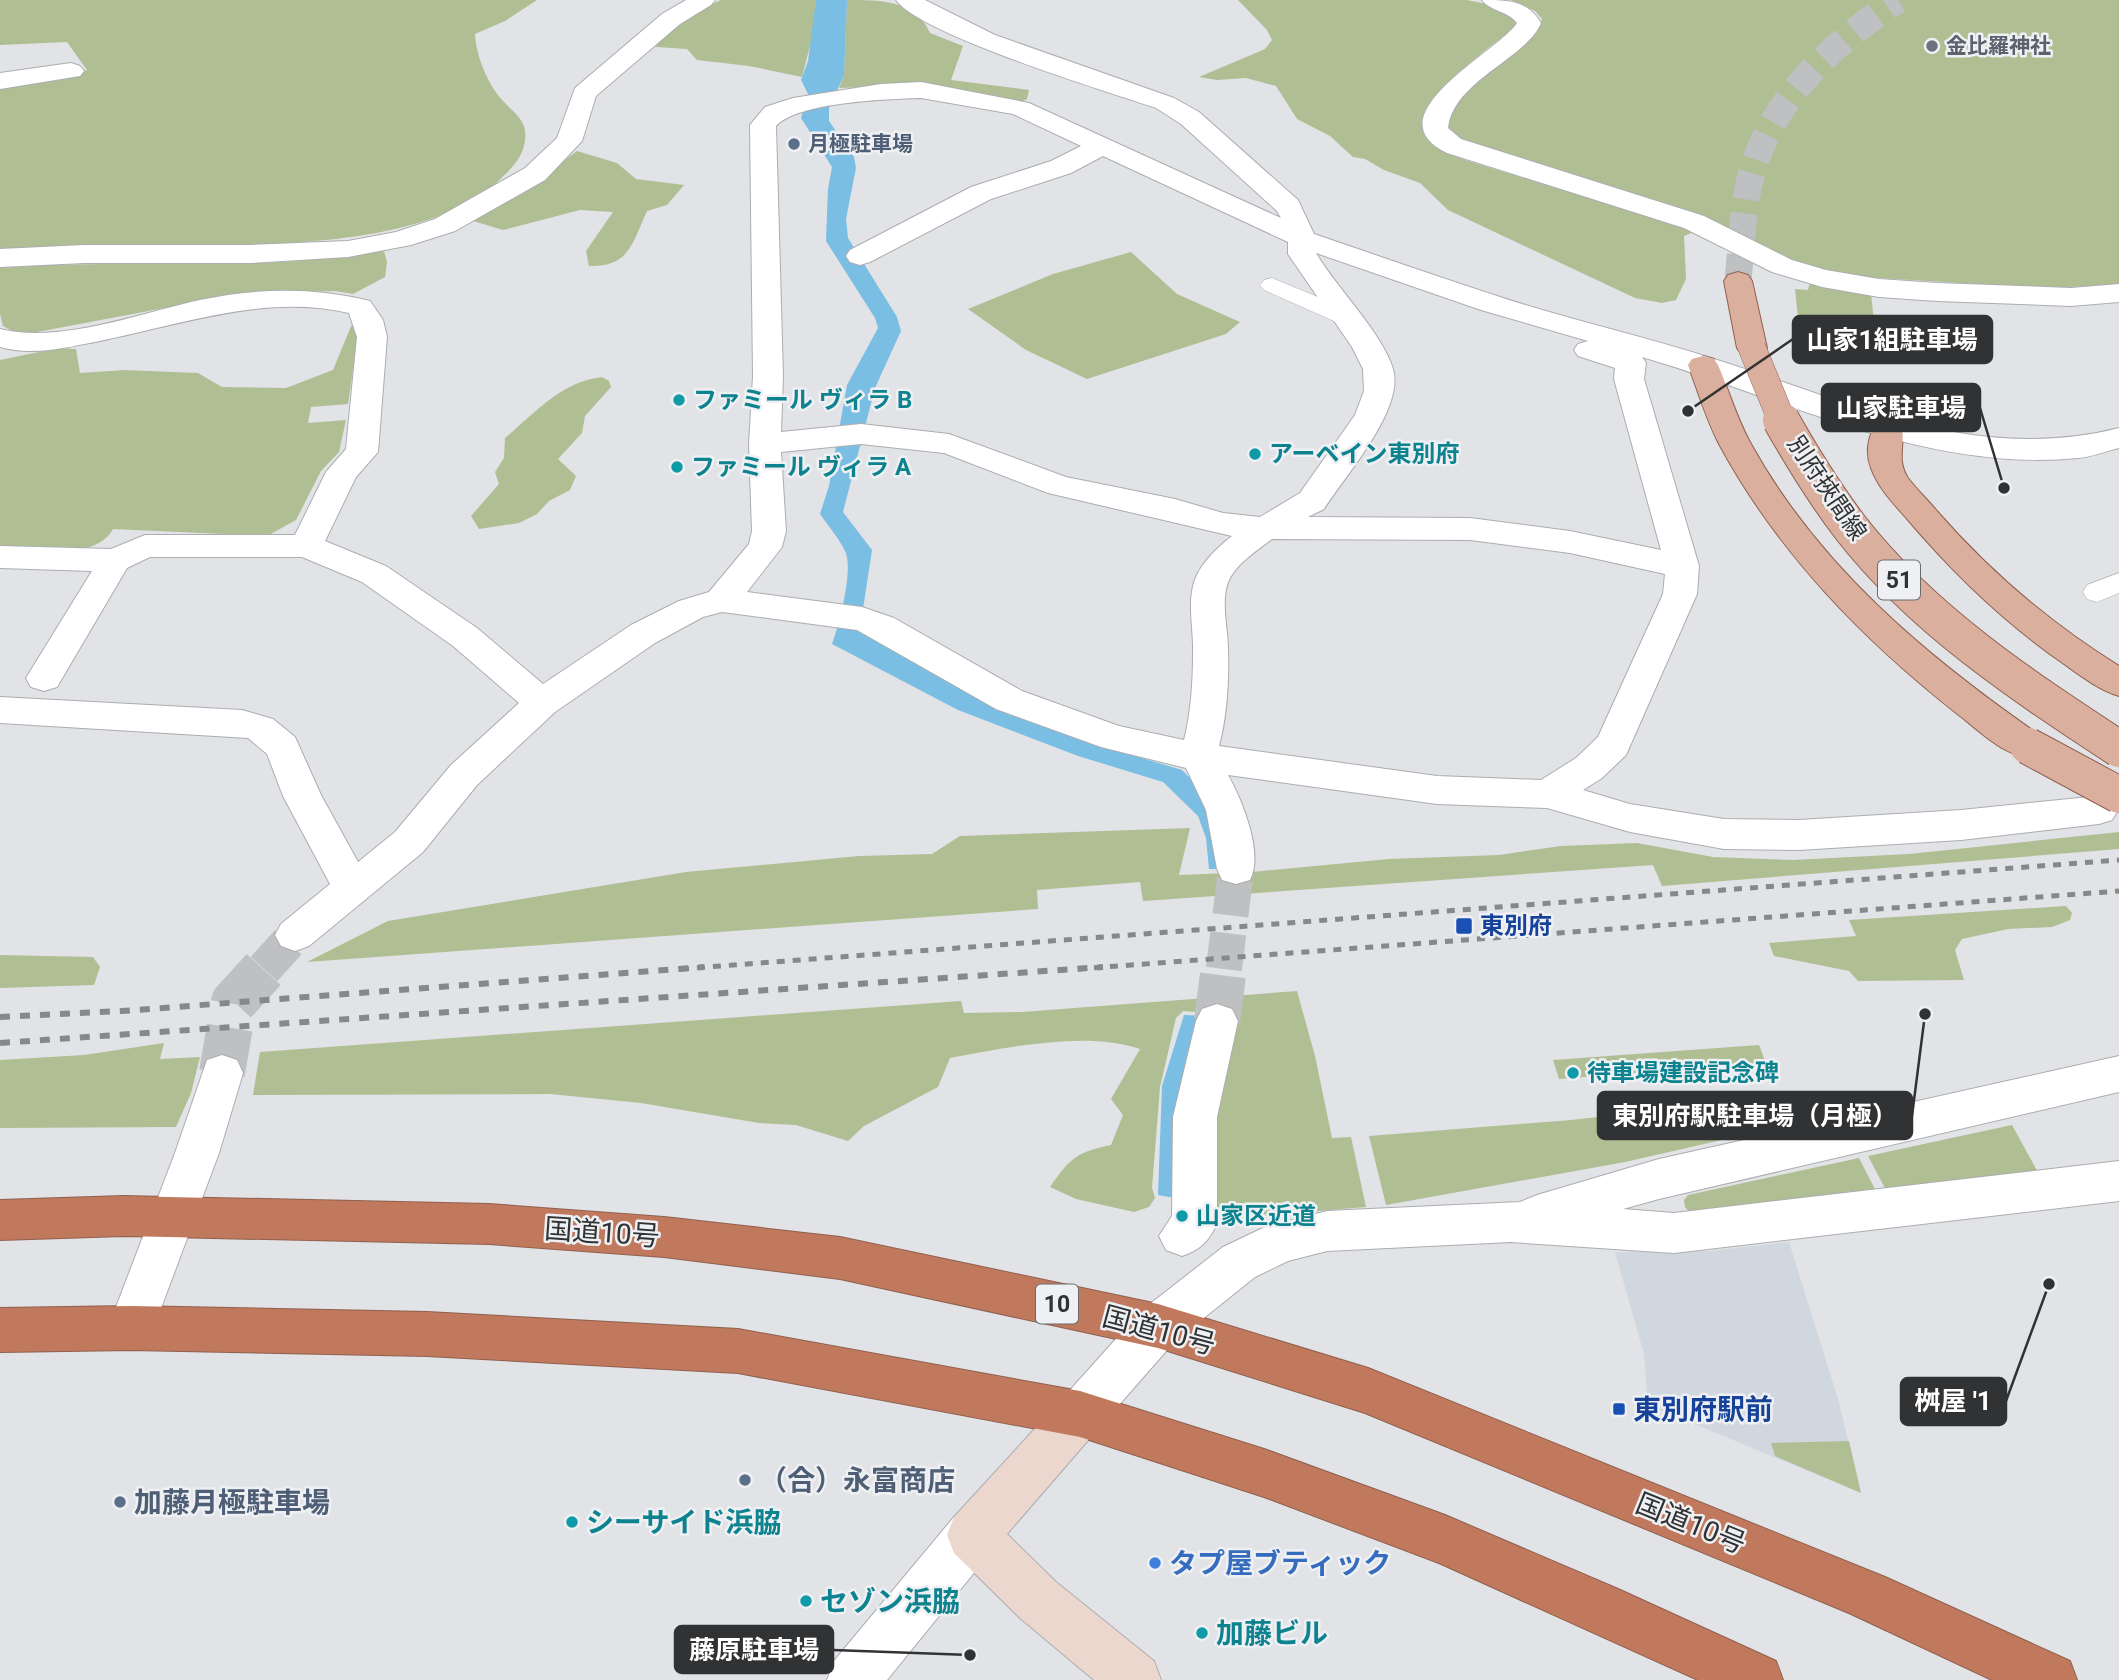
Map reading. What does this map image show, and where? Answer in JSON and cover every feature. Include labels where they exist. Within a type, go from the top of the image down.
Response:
[{"type":"highway","name":"国道10号","points":[[0,1220],[173,1217],[489,1224],[664,1237],[840,1258],[1158,1326],[1368,1391],[1867,1595],[2051,1680]]},
{"type":"highway","points":[[0,1330],[131,1328],[427,1334],[738,1351],[1080,1414],[1252,1469],[1445,1540],[1601,1607],[1757,1680]]},
{"type":"main road","name":"別府挾間線","points":[[1738,281],[1752,348],[1777,411],[1801,458],[1832,504],[1875,555],[1927,608],[1990,662],[2054,709],[2119,750]]},
{"type":"main road","points":[[1703,365],[1734,443],[1789,528],[1827,575],[1874,625],[1940,682],[2109,802]]},
{"type":"main road","points":[[1888,429],[1883,449],[1887,470],[1931,527],[1969,567],[2059,641],[2119,683]]},
{"type":"street","points":[[0,258],[250,254],[348,249],[401,239],[445,225],[535,174],[569,141],[584,93],[671,19],[703,0]]},
{"type":"street","points":[[908,0],[932,15],[986,40],[1149,97],[1178,110],[1288,206],[1303,239],[1302,254],[1367,347],[1378,369],[1379,391],[1370,416],[1312,501],[1265,528],[1233,552],[1213,577],[1208,598],[1211,652],[1206,725],[1198,757],[1218,788],[1229,817],[1236,869]]},
{"type":"street","points":[[957,0],[953,6],[986,40]]},
{"type":"street","points":[[1494,0],[1517,9],[1526,16],[1529,23],[1526,30],[1461,83],[1436,118],[1435,128],[1441,138],[1465,151],[1694,222],[1725,235],[1772,261],[1825,279],[1954,292],[2055,296],[2119,293]]},
{"type":"street","points":[[0,81],[71,71]]},
{"type":"street","points":[[721,600],[765,547],[769,531],[765,444],[768,376],[763,125],[774,113],[802,103],[841,97],[921,90],[1020,108],[1303,239],[1491,304],[1703,365],[1888,429],[1990,448],[2023,450],[2080,447],[2119,438]]},
{"type":"street","points":[[860,256],[981,193],[1061,167],[1102,146]]},
{"type":"street","points":[[0,338],[7,343],[42,342],[221,305],[300,299],[339,301],[360,307],[368,320],[372,337],[362,452],[342,472],[306,545]]},
{"type":"street","points":[[1491,304],[1513,324],[1631,363],[1629,379],[1682,566],[1679,594],[1613,745],[1589,768],[1547,793]]},
{"type":"street","points":[[765,444],[849,435],[949,444],[1059,486],[1175,510],[1221,524],[1265,528],[1470,529],[1570,542],[1682,566]]},
{"type":"street","points":[[0,557],[115,560],[145,546],[306,545],[374,574],[465,638],[542,703]]},
{"type":"street","points":[[44,678],[115,560]]},
{"type":"street","points":[[295,935],[410,842],[464,775],[542,703],[643,635],[691,610],[721,600],[851,617],[882,627],[1009,700],[1114,738],[1198,757],[1437,790],[1547,793],[1630,818],[1724,834],[1799,835],[1934,827],[2109,802]]},
{"type":"street","points":[[0,710],[242,723],[260,728],[282,747],[302,796],[353,888]]},
{"type":"street","points":[[1182,1236],[1194,1224],[1195,1117],[1217,1021]]},
{"type":"street","points":[[131,1328],[173,1217],[222,1073]]},
{"type":"street","points":[[1511,1222],[1659,1179],[2119,1074]]},
{"type":"street","points":[[853,1680],[972,1535],[1158,1326],[1239,1262],[1281,1242],[1327,1231],[1511,1222],[1674,1233],[2119,1181]]},
{"type":"street","points":[[972,1535],[1038,1600],[1135,1680]]},
{"type":"lane","points":[[1272,285],[1345,317]]},
{"type":"shaded area","points":[[1789,1242],[1838,1399],[1861,1493],[1648,1405],[1644,1354],[1615,1252],[1709,1251]]},
{"type":"green space","points":[[0,0],[537,0],[505,21],[475,34],[480,61],[488,79],[522,122],[525,133],[524,147],[515,164],[496,183],[460,207],[417,223],[368,234],[261,244],[101,245],[0,250],[0,85],[73,75],[87,70],[67,42],[0,45]]},
{"type":"green space","points":[[721,0],[816,0],[814,30],[802,77],[749,66],[697,60],[687,49],[650,44],[676,21]]},
{"type":"green space","points":[[847,0],[885,2],[907,8],[924,22],[930,33],[963,46],[951,80],[1029,90],[1027,99],[1021,102],[974,92],[930,88],[839,88],[844,76]]},
{"type":"green space","points":[[1238,0],[1467,0],[1497,6],[1518,19],[1516,26],[1474,59],[1430,105],[1423,120],[1426,138],[1442,151],[1468,161],[1696,231],[1684,236],[1686,279],[1676,300],[1662,303],[1635,298],[1448,210],[1420,183],[1384,170],[1365,159],[1353,157],[1330,136],[1297,119],[1276,86],[1246,78],[1217,80],[1199,77],[1265,49],[1272,40],[1267,30]]},
{"type":"green space","points":[[1511,0],[2119,0],[2119,285],[2042,288],[1847,276],[1793,263],[1713,220],[1460,138],[1447,126],[1462,97],[1486,73],[1527,41],[1538,29],[1542,19],[1535,11]]},
{"type":"green space","points":[[577,151],[617,163],[636,179],[684,185],[667,205],[647,211],[633,243],[621,257],[603,265],[589,266],[586,251],[613,212],[580,210],[503,230],[470,220],[540,178]]},
{"type":"green space","points":[[384,251],[387,262],[385,277],[353,294],[335,291],[266,293],[196,302],[32,333],[12,331],[3,326],[0,314],[0,268],[288,262]]},
{"type":"green space","points":[[1131,252],[1177,294],[1240,322],[1226,334],[1087,379],[1026,350],[968,309],[1053,274]]},
{"type":"green space","points":[[1810,282],[1871,293],[1874,323],[1892,337],[1888,348],[1877,354],[1799,327],[1795,289],[1808,290]]},
{"type":"green space","points":[[354,319],[358,334],[348,404],[311,407],[308,423],[346,420],[339,452],[321,471],[296,520],[267,536],[113,529],[104,539],[78,550],[0,548],[0,360],[58,348],[76,349],[80,373],[125,370],[198,373],[222,387],[286,388],[333,370]]},
{"type":"green space","points":[[602,377],[609,381],[611,387],[585,416],[582,433],[558,459],[576,476],[570,490],[549,501],[537,514],[519,523],[479,529],[471,516],[499,484],[495,472],[504,458],[505,438],[561,392],[587,380]]},
{"type":"green space","points":[[1190,828],[1179,875],[1252,872],[1389,859],[1499,855],[1561,846],[1637,843],[1713,857],[1793,860],[1909,854],[2119,832],[2119,849],[1662,886],[1653,865],[1143,901],[1140,882],[1037,890],[1038,909],[307,962],[388,921],[686,872],[859,856],[932,854],[960,836]]},
{"type":"green space","points":[[2066,906],[2072,913],[2070,920],[2052,927],[2008,929],[1962,939],[1955,950],[1964,980],[1858,981],[1849,971],[1774,956],[1769,943],[1856,936],[1849,920]]},
{"type":"green space","points":[[0,955],[93,957],[100,967],[94,985],[0,988]]},
{"type":"green space","points":[[1297,991],[1315,1056],[1332,1138],[1351,1137],[1366,1207],[1283,1214],[1219,1215],[1210,1210],[1209,1013],[1183,1011],[1176,1018],[1160,1087],[1152,1188],[1155,1198],[1149,1207],[1134,1212],[1076,1199],[1050,1187],[1075,1158],[1090,1150],[1111,1145],[1123,1115],[1111,1099],[1140,1049],[1118,1044],[1095,1041],[1045,1043],[950,1058],[938,1087],[864,1126],[848,1141],[796,1125],[759,1123],[641,1103],[550,1094],[253,1095],[260,1052],[961,1001],[964,1013],[1022,1012]]},
{"type":"green space","points":[[164,1043],[160,1059],[200,1057],[191,1093],[176,1127],[0,1128],[0,1060],[84,1055]]},
{"type":"green space","points":[[1759,1045],[1766,1063],[1559,1079],[1553,1060]]},
{"type":"green space","points":[[1877,1092],[1885,1103],[1625,1162],[1386,1205],[1369,1136],[1571,1120],[1792,1096]]},
{"type":"green space","points":[[2012,1125],[2040,1176],[1888,1194],[1868,1156]]},
{"type":"green space","points":[[1859,1158],[1878,1195],[1691,1214],[1685,1207],[1684,1200],[1688,1195]]},
{"type":"green space","points":[[1849,1441],[1861,1493],[1775,1456],[1771,1443]]},
{"type":"water","points":[[816,0],[847,0],[844,76],[829,107],[829,121],[854,157],[856,168],[846,219],[848,238],[897,317],[901,331],[875,388],[843,512],[872,550],[863,609],[1088,742],[1182,770],[1205,793],[1229,869],[1209,869],[1206,838],[1198,816],[1163,782],[1078,756],[958,710],[832,644],[844,597],[847,559],[840,541],[820,514],[829,486],[847,385],[878,328],[875,318],[826,241],[828,189],[832,167],[801,118],[808,94],[801,80],[808,61]]},
{"type":"water","points":[[1184,1015],[1208,1016],[1180,1199],[1158,1195],[1162,1086]]},
{"type":"tunnel","points":[[1738,281],[1749,184],[1770,127],[1786,102],[1826,56],[1898,0]]},
{"type":"tunnel","points":[[1224,969],[1236,869]]},
{"type":"tunnel","points":[[264,969],[295,935]]},
{"type":"tunnel","points":[[222,1073],[234,1002],[266,967]]},
{"type":"tunnel","points":[[1217,1021],[1224,967]]},
{"type":"railway","points":[[681,969],[2119,860]]},
{"type":"railway","points":[[1078,969],[2119,891]]},
{"type":"railway","points":[[0,1017],[122,1011],[704,967]]},
{"type":"railway","points":[[0,1043],[1103,967]]},
{"type":"place","name":"金比羅神社","points":[[1932,46]]},
{"type":"place","name":"月極駐車場","points":[[794,144]]},
{"type":"place","name":"ファミール ヴィラ B","points":[[679,400]]},
{"type":"place","name":"山家1組駐車場","points":[[1688,411]]},
{"type":"place","name":"アーベイン東別府","points":[[1255,454]]},
{"type":"place","name":"ファミール ヴィラ A","points":[[677,467]]},
{"type":"place","name":"山家駐車場","points":[[2004,488]]},
{"type":"place","name":"東別府","points":[[1464,926]]},
{"type":"place","name":"東別府駅駐車場（月極）","points":[[1925,1014]]},
{"type":"place","name":"待車場建設記念碑","points":[[1573,1073]]},
{"type":"place","name":"山家区近道","points":[[1182,1216]]},
{"type":"place","name":"桝屋 '1","points":[[2049,1284]]},
{"type":"place","name":"東別府駅前","points":[[1619,1409]]},
{"type":"place","name":"（合）永富商店","points":[[745,1480]]},
{"type":"place","name":"加藤月極駐車場","points":[[120,1502]]},
{"type":"place","name":"シーサイド浜脇","points":[[572,1522]]},
{"type":"place","name":"タプ屋ブティック","points":[[1155,1563]]},
{"type":"place","name":"セゾン浜脇","points":[[806,1601]]},
{"type":"place","name":"加藤ビル","points":[[1202,1633]]},
{"type":"place","name":"藤原駐車場","points":[[970,1655]]}]
